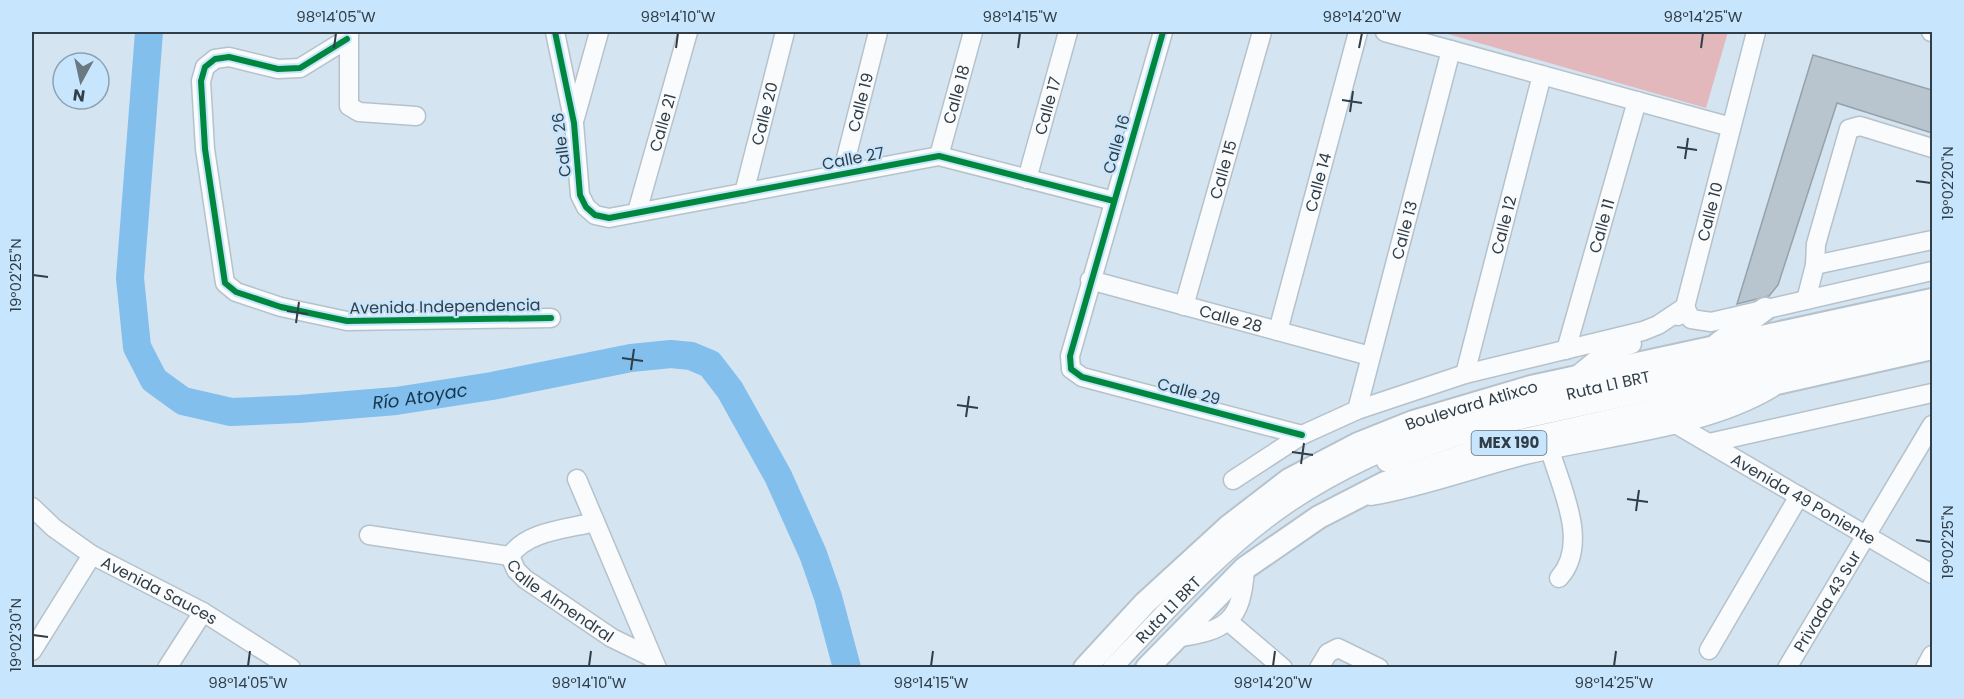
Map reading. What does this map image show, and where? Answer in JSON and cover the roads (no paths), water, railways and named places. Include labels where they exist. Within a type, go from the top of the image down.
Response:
[{"type":"main road","name":"Boulevard Atlixco","points":[[1085,668],[1145,603],[1228,527],[1289,480],[1358,444],[1413,422],[1493,397],[1575,377],[1932,300]]},
{"type":"main road","points":[[1712,349],[1765,309]]},
{"type":"main road","name":"MEX 190","points":[[1147,668],[1245,568],[1319,517],[1385,483],[1475,451],[1652,409],[1780,383],[1932,348]]},
{"type":"street","name":"Calle 26","points":[[555,32],[574,123],[580,195],[585,207],[595,215]]},
{"type":"street","points":[[574,123],[599,32]]},
{"type":"street","name":"Calle 21","points":[[637,212],[688,32]]},
{"type":"street","name":"Calle 20","points":[[744,194],[785,32]]},
{"type":"street","name":"Calle 19","points":[[842,174],[878,32]]},
{"type":"street","name":"Calle 18","points":[[939,156],[973,32]]},
{"type":"street","name":"Calle 17","points":[[1027,179],[1068,32]]},
{"type":"street","name":"Calle 16","points":[[1071,369],[1070,356],[1090,280],[1163,32]]},
{"type":"street","name":"Calle 15","points":[[1184,306],[1262,32]]},
{"type":"street","name":"Calle 14","points":[[1278,331],[1358,32]]},
{"type":"street","points":[[1385,32],[1731,128]]},
{"type":"street","name":"Calle 10","points":[[1685,307],[1756,32]]},
{"type":"street","points":[[348,35],[349,106],[358,112],[416,116]]},
{"type":"street","name":"Avenida Independencia","points":[[348,35],[300,68],[278,69],[229,57],[215,58],[205,68],[201,81],[205,149],[225,283],[236,292],[281,307],[346,321],[551,318]]},
{"type":"street","name":"Calle 13","points":[[1357,410],[1451,50]]},
{"type":"street","name":"Calle 12","points":[[1465,374],[1542,75]]},
{"type":"street","name":"Calle 11","points":[[1566,350],[1637,101]]},
{"type":"street","points":[[1806,300],[1815,265],[1816,244],[1849,129],[1860,126],[1932,148]]},
{"type":"street","name":"Calle 27","points":[[595,215],[609,218],[939,156],[1114,201]]},
{"type":"street","points":[[1815,265],[1932,240]]},
{"type":"street","points":[[1685,307],[1691,319],[1701,322],[1932,271]]},
{"type":"street","name":"Calle 28","points":[[1090,280],[1370,356]]},
{"type":"street","points":[[1233,480],[1302,435],[1357,410],[1465,374],[1643,331],[1685,307]]},
{"type":"street","points":[[1575,377],[1602,355],[1649,339],[1672,325],[1685,307]]},
{"type":"street","name":"Ruta L1 BRT","points":[[1112,668],[1194,583],[1254,529],[1316,486],[1408,440],[1455,422],[1575,392],[1932,314]]},
{"type":"street","name":"Ruta L1 BRT","points":[[1125,668],[1250,545],[1317,498],[1383,464],[1458,436],[1511,422],[1932,330]]},
{"type":"street","name":"Calle 29","points":[[1071,369],[1082,377],[1302,435]]},
{"type":"street","points":[[1351,499],[1407,489],[1550,450],[1727,411],[1746,404],[1780,383]]},
{"type":"street","points":[[1709,443],[1932,393]]},
{"type":"street","name":"Avenida 49 Poniente","points":[[1674,423],[1932,574]]},
{"type":"street","name":"Privada 43 Sur","points":[[1787,668],[1932,425]]},
{"type":"street","points":[[1550,450],[1569,513],[1574,543],[1568,568],[1559,578]]},
{"type":"street","points":[[577,479],[653,662]]},
{"type":"street","points":[[1709,650],[1799,496]]},
{"type":"street","name":"Avenida Sauces","points":[[32,507],[54,528],[92,555],[203,612],[291,668]]},
{"type":"street","points":[[510,556],[518,545],[533,538],[595,522]]},
{"type":"street","name":"Calle Almendral","points":[[369,535],[510,556],[516,570],[525,579],[612,638],[653,662]]},
{"type":"street","points":[[32,651],[92,555]]},
{"type":"street","points":[[1175,638],[1216,630],[1229,622],[1240,605],[1245,568]]},
{"type":"street","points":[[167,668],[203,612]]},
{"type":"street","points":[[1229,622],[1282,668]]},
{"type":"street","points":[[1319,668],[1328,653],[1338,648],[1379,668]]},
{"type":"street","points":[[1925,668],[1932,655]]},
{"type":"waterway","name":"Río Atoyac","points":[[149,32],[130,278],[137,347],[154,380],[183,401],[231,412],[299,409],[396,401],[492,386],[631,358],[671,354],[691,356],[710,364],[730,390],[778,476],[813,554],[828,597],[847,668]]}]
